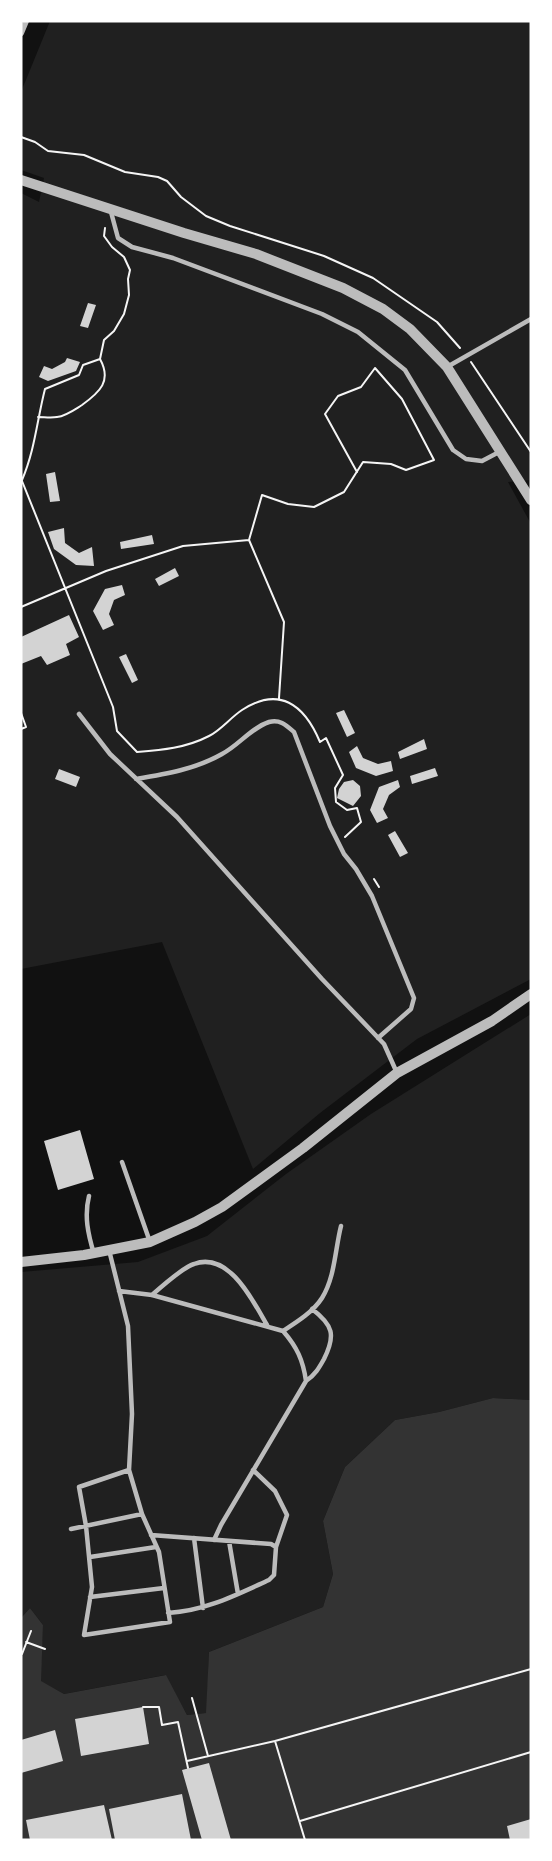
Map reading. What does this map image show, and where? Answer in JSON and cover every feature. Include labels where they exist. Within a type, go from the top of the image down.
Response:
[{"type":"street","points":[[21,33],[26,21]]},
{"type":"street","points":[[21,180],[256,254],[343,288],[383,309],[410,329],[447,367],[531,500]]},
{"type":"street","points":[[21,1262],[94,1254],[150,1242],[195,1222],[222,1207],[303,1148],[397,1073],[492,1021],[531,994]]},
{"type":"lane","points":[[110,209],[118,238],[132,247],[173,258],[321,315],[358,332],[405,370],[453,450],[466,459],[482,461],[501,452]]},
{"type":"lane","points":[[447,367],[531,319]]},
{"type":"lane","points":[[79,714],[110,754],[177,817],[378,1038],[390,1053],[397,1073]]},
{"type":"lane","points":[[136,779],[200,765],[224,754],[259,727],[271,721],[283,722],[294,732],[330,826],[344,854],[372,896],[414,998],[411,1009],[378,1038]]},
{"type":"lane","points":[[122,1162],[150,1242]]},
{"type":"lane","points":[[89,1196],[86,1208],[88,1234],[94,1254]]},
{"type":"lane","points":[[283,1331],[304,1318],[322,1299],[333,1273],[341,1226]]},
{"type":"lane","points":[[109,1250],[128,1326],[132,1414],[129,1470],[142,1514],[156,1547],[170,1622],[84,1635],[92,1587],[86,1526],[79,1487],[129,1470]]},
{"type":"lane","points":[[152,1295],[194,1264],[214,1263],[243,1284],[268,1326]]},
{"type":"lane","points":[[119,1291],[152,1295],[283,1331],[295,1344],[303,1362],[306,1381]]},
{"type":"lane","points":[[214,1540],[306,1381],[314,1376],[332,1341],[330,1328],[324,1318],[312,1309]]},
{"type":"lane","points":[[168,1613],[189,1612],[203,1608],[269,1580],[274,1575],[276,1547],[287,1515],[275,1491],[253,1470]]},
{"type":"lane","points":[[71,1529],[142,1514]]},
{"type":"lane","points":[[151,1535],[271,1544],[276,1547]]},
{"type":"lane","points":[[194,1538],[203,1608]]},
{"type":"lane","points":[[229,1541],[238,1594]]},
{"type":"lane","points":[[90,1557],[156,1547]]},
{"type":"lane","points":[[90,1597],[164,1588]]},
{"type":"path","points":[[38,417],[58,417],[71,412],[101,389],[106,369],[100,359],[104,340],[114,331],[124,314],[129,295],[130,270],[124,257],[104,236],[106,222]]},
{"type":"path","points":[[100,359],[83,365],[79,375],[45,389],[32,456],[21,482],[113,707],[117,731],[137,752],[174,749],[210,736],[242,710],[264,699],[279,698],[295,705],[313,726],[320,742],[326,738],[339,765],[343,775],[335,788],[336,802],[347,810],[357,808],[361,822],[345,837]]},
{"type":"path","points":[[279,698],[284,621],[249,540],[262,495],[288,504],[314,507],[344,492],[357,472],[363,462],[391,464],[406,470],[434,460],[402,399],[375,368],[361,387],[338,396],[325,414],[357,472]]},
{"type":"path","points":[[21,607],[106,571],[183,546],[249,540]]},
{"type":"path","points":[[21,713],[26,727],[21,729]]},
{"type":"path","points":[[374,878],[379,887]]},
{"type":"path","points":[[22,1654],[31,1631]]},
{"type":"path","points":[[26,1642],[45,1649]]},
{"type":"path","points":[[187,1761],[276,1741],[531,1669]]},
{"type":"path","points":[[192,1698],[208,1756]]},
{"type":"path","points":[[143,1707],[159,1707],[162,1725],[178,1722],[188,1768]]},
{"type":"path","points":[[276,1741],[306,1840]]},
{"type":"path","points":[[300,1821],[531,1752]]},
{"type":"shaded area","points":[[50,21],[531,21],[531,480],[508,482],[531,524],[531,979],[417,1039],[320,1113],[253,1169],[162,942],[21,969],[21,193],[39,202],[44,178],[21,170],[21,92]]},
{"type":"shaded area","points":[[531,1014],[531,1400],[493,1398],[439,1412],[395,1420],[345,1467],[323,1521],[333,1574],[323,1607],[209,1652],[207,1713],[187,1715],[165,1675],[64,1694],[40,1681],[43,1625],[30,1608],[21,1618],[21,1272],[138,1262],[207,1236],[286,1174],[371,1114]]},
{"type":"shaded area","points":[[493,1398],[531,1400],[531,1840],[21,1840],[21,1618],[30,1608],[43,1625],[41,1681],[64,1694],[166,1675],[187,1715],[206,1713],[209,1652],[323,1607],[333,1574],[323,1521],[345,1467],[395,1420],[439,1412]]},
{"type":"building","points":[[88,303],[96,305],[88,328],[80,326]]},
{"type":"building","points":[[67,358],[80,362],[76,371],[48,381],[39,377],[44,366],[52,369],[65,362]]},
{"type":"building","points":[[55,472],[60,501],[50,502],[46,474]]},
{"type":"building","points":[[64,528],[65,543],[79,553],[92,547],[94,566],[76,565],[54,549],[48,532]]},
{"type":"building","points":[[152,535],[154,544],[121,549],[120,542]]},
{"type":"building","points":[[175,568],[179,576],[159,586],[155,579]]},
{"type":"building","points":[[122,585],[125,595],[114,600],[109,614],[114,625],[103,630],[93,611],[105,589]]},
{"type":"building","points":[[69,615],[79,637],[66,644],[70,655],[47,665],[41,656],[21,664],[21,637]]},
{"type":"building","points":[[126,654],[138,680],[132,683],[119,657]]},
{"type":"building","points":[[344,710],[355,733],[347,737],[336,713]]},
{"type":"building","points":[[424,739],[427,749],[400,759],[398,752]]},
{"type":"building","points":[[357,746],[363,758],[378,764],[391,761],[393,771],[376,776],[356,768],[349,752]]},
{"type":"building","points":[[435,768],[438,776],[412,784],[410,776]]},
{"type":"building","points":[[59,769],[80,777],[76,787],[55,779]]},
{"type":"building","points":[[353,780],[360,786],[361,796],[353,806],[337,798],[344,782]]},
{"type":"building","points":[[398,780],[400,787],[389,795],[383,809],[388,818],[377,823],[370,810],[379,787]]},
{"type":"building","points":[[395,831],[408,853],[400,857],[388,835]]},
{"type":"building","points":[[80,1130],[94,1179],[58,1190],[44,1141]]},
{"type":"building","points":[[143,1707],[149,1744],[81,1756],[75,1719]]},
{"type":"building","points":[[55,1730],[63,1761],[21,1773],[21,1740]]},
{"type":"building","points":[[209,1763],[231,1840],[202,1840],[182,1770]]},
{"type":"building","points":[[182,1794],[191,1840],[115,1840],[109,1809]]},
{"type":"building","points":[[104,1805],[112,1840],[30,1840],[26,1820]]},
{"type":"building","points":[[531,1819],[531,1840],[510,1840],[507,1826]]}]
